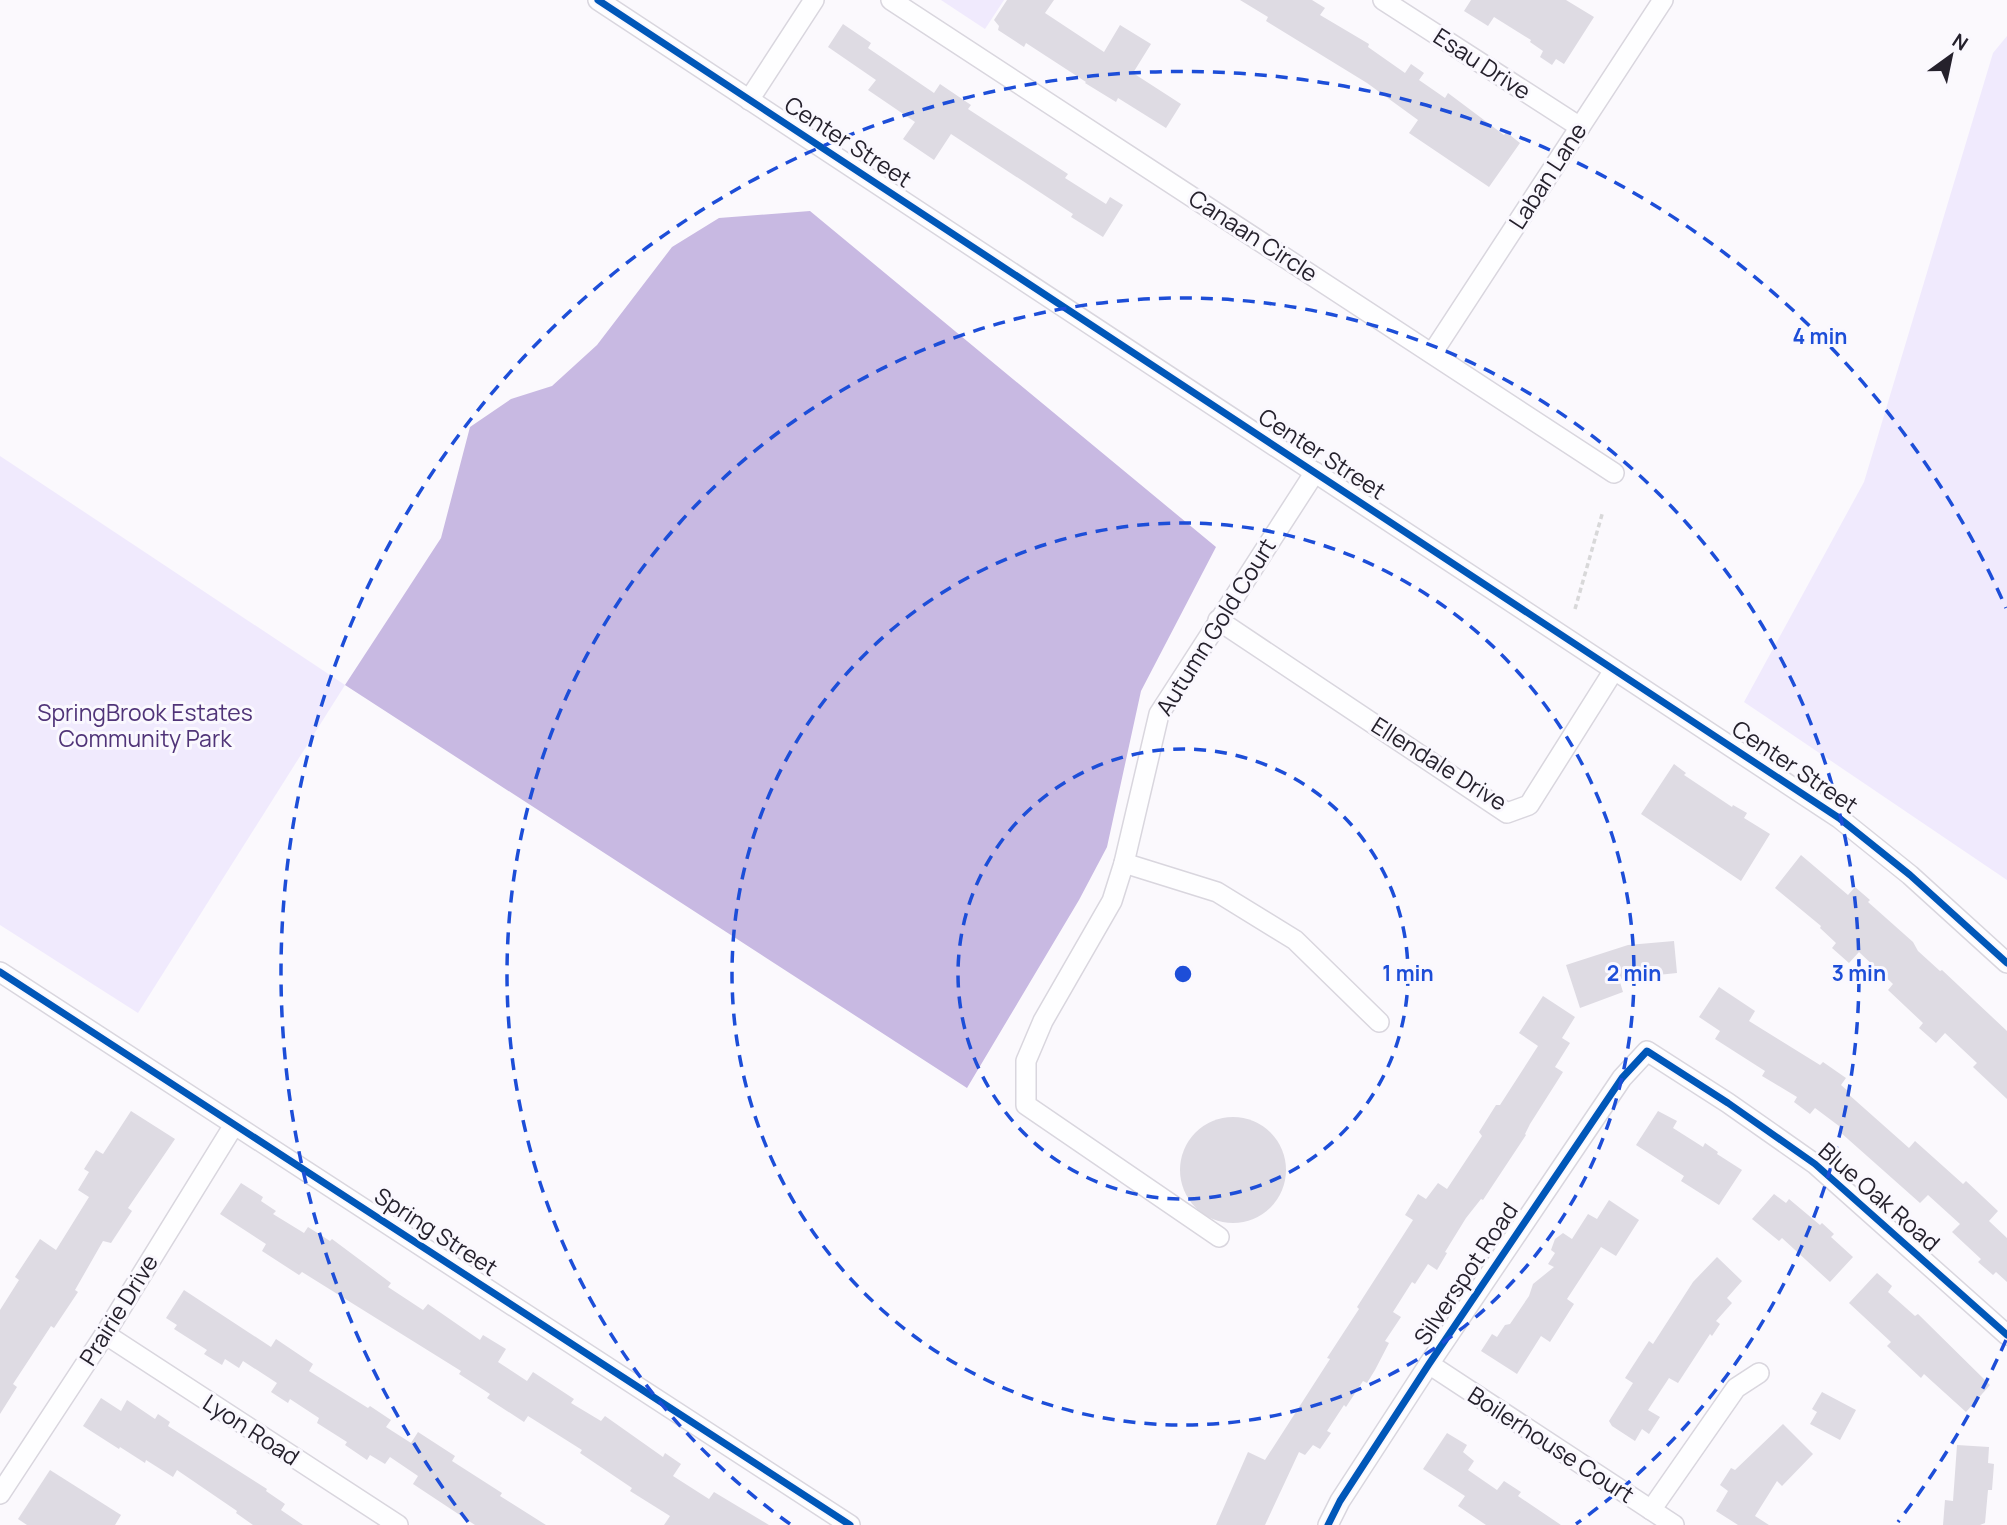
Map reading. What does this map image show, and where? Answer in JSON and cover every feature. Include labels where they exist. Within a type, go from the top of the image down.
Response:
[{"type":"street","name":"Center Street","points":[[598,0],[1866,838],[2007,963]]},
{"type":"street","points":[[749,100],[814,0]]},
{"type":"street","name":"Canaan Circle","points":[[891,0],[1433,352],[1614,473]]},
{"type":"street","name":"Esau Drive","points":[[1384,0],[1580,127]]},
{"type":"street","name":"Laban Lane","points":[[1433,352],[1662,0]]},
{"type":"street","name":"Autumn Gold Court","points":[[1219,1237],[1026,1105],[1026,1061],[1042,1021],[1112,901],[1124,863],[1159,714],[1315,472]]},
{"type":"street","name":"Ellendale Drive","points":[[1218,620],[1507,813],[1529,805],[1614,670]]},
{"type":"street","points":[[1124,863],[1217,892],[1295,940],[1379,1022]]},
{"type":"street","name":"Spring Street","points":[[0,972],[850,1525]]},
{"type":"street","name":"Blue Oak Road","points":[[1647,1051],[1815,1164],[2007,1335]]},
{"type":"street","name":"Silverspot Road","points":[[1328,1525],[1340,1501],[1429,1364],[1622,1077],[1647,1051]]},
{"type":"street","name":"Prairie Drive","points":[[0,1494],[105,1334],[234,1125]]},
{"type":"street","name":"Lyon Road","points":[[105,1334],[398,1525]]},
{"type":"street","name":"Boilerhouse Court","points":[[1429,1364],[1674,1525]]},
{"type":"street","points":[[1651,1510],[1736,1388],[1759,1373]]},
{"type":"path","points":[[1575,608],[1603,511]]},
{"type":"green space","points":[[941,0],[1004,0],[985,29]]},
{"type":"green space","points":[[2007,36],[2007,880],[1744,702],[1864,482],[1993,53]]},
{"type":"green space","name":"SpringBrook Estates Community Park","points":[[0,456],[345,685],[138,1013],[0,925]]},
{"type":"shaded area","points":[[810,211],[1216,547],[1141,691],[1107,847],[1079,900],[967,1088],[345,685],[441,538],[470,427],[511,399],[552,386],[597,345],[672,247],[719,218]]},
{"type":"building","points":[[1007,0],[1054,0],[1045,13],[1104,52],[1120,25],[1151,44],[1133,73],[1181,104],[1166,128],[1118,98],[1116,102],[1026,43],[1024,47],[998,30],[999,26],[994,20]]},
{"type":"building","points":[[1240,0],[1312,0],[1325,8],[1320,15],[1369,44],[1368,47],[1405,73],[1411,64],[1424,73],[1419,80],[1445,98],[1448,93],[1504,135],[1506,132],[1520,143],[1489,187],[1409,133],[1418,120],[1367,83],[1266,21],[1268,17]]},
{"type":"building","points":[[1471,0],[1566,0],[1594,17],[1564,64],[1556,59],[1552,65],[1540,57],[1543,51],[1530,42],[1531,40],[1494,17],[1488,26],[1464,11]]},
{"type":"building","points":[[843,24],[871,43],[868,48],[934,93],[940,84],[971,105],[968,109],[1068,174],[1065,178],[1106,204],[1110,197],[1123,205],[1103,237],[1071,217],[1073,214],[951,134],[934,160],[903,139],[915,122],[868,90],[876,80],[828,47]]},
{"type":"building","points":[[1674,764],[1686,773],[1684,775],[1732,807],[1733,805],[1747,813],[1744,818],[1770,834],[1741,881],[1641,814]]},
{"type":"building","points":[[1801,855],[1848,895],[1855,887],[1913,942],[1918,951],[2007,1031],[2007,1099],[1973,1067],[1977,1063],[1945,1033],[1936,1043],[1919,1028],[1923,1023],[1888,990],[1893,984],[1859,952],[1849,963],[1832,948],[1836,943],[1821,926],[1775,888]]},
{"type":"building","points":[[1674,941],[1677,973],[1619,979],[1623,992],[1580,1008],[1566,965],[1628,945]]},
{"type":"building","points":[[1719,987],[1755,1011],[1749,1021],[1820,1065],[1823,1062],[1846,1078],[1841,1085],[1847,1093],[1909,1148],[1915,1141],[1963,1184],[1966,1181],[1998,1211],[1989,1221],[2007,1238],[2007,1282],[1996,1272],[1993,1275],[1978,1262],[1981,1259],[1952,1232],[1960,1224],[1928,1195],[1920,1203],[1840,1132],[1843,1129],[1815,1108],[1810,1114],[1794,1102],[1797,1097],[1762,1076],[1765,1071],[1715,1039],[1720,1031],[1699,1017]]},
{"type":"building","points":[[1543,996],[1575,1017],[1562,1038],[1570,1043],[1555,1067],[1563,1072],[1530,1124],[1526,1135],[1483,1200],[1481,1199],[1466,1218],[1437,1270],[1428,1264],[1415,1284],[1412,1282],[1393,1312],[1401,1317],[1385,1341],[1389,1343],[1375,1370],[1367,1383],[1363,1381],[1346,1407],[1344,1405],[1327,1431],[1331,1433],[1320,1449],[1313,1445],[1305,1455],[1299,1452],[1265,1525],[1216,1525],[1248,1452],[1265,1460],[1330,1359],[1327,1358],[1359,1309],[1357,1307],[1413,1220],[1405,1215],[1418,1194],[1426,1199],[1438,1183],[1447,1189],[1482,1136],[1479,1132],[1496,1105],[1500,1105],[1538,1046],[1519,1033]]},
{"type":"building","points":[[131,1111],[175,1139],[128,1208],[132,1211],[111,1243],[103,1241],[75,1290],[78,1292],[54,1328],[51,1326],[13,1384],[17,1387],[0,1414],[0,1310],[19,1280],[15,1277],[40,1239],[56,1250],[89,1197],[78,1190],[89,1172],[84,1169],[96,1150],[103,1154]]},
{"type":"building","points":[[1658,1111],[1677,1121],[1673,1128],[1703,1147],[1705,1143],[1742,1170],[1719,1205],[1681,1181],[1684,1176],[1636,1145]]},
{"type":"building","points":[[1233,1117],[1253,1121],[1271,1132],[1282,1150],[1286,1170],[1282,1190],[1271,1208],[1253,1219],[1233,1223],[1213,1219],[1195,1208],[1184,1190],[1180,1170],[1184,1150],[1195,1132],[1213,1121]]},
{"type":"building","points":[[241,1183],[263,1197],[261,1201],[276,1211],[273,1214],[304,1233],[308,1227],[330,1241],[332,1239],[391,1283],[388,1287],[423,1310],[428,1304],[480,1340],[483,1335],[506,1349],[498,1362],[527,1381],[533,1372],[574,1399],[571,1403],[601,1421],[605,1416],[663,1457],[665,1453],[681,1464],[673,1476],[709,1499],[714,1492],[769,1525],[664,1525],[670,1516],[630,1491],[632,1488],[580,1453],[582,1450],[528,1416],[524,1422],[487,1398],[490,1394],[459,1374],[461,1371],[302,1272],[299,1275],[262,1251],[266,1244],[220,1214]]},
{"type":"building","points":[[1774,1194],[1786,1203],[1789,1199],[1820,1225],[1822,1223],[1834,1234],[1831,1237],[1853,1257],[1830,1282],[1782,1238],[1779,1241],[1752,1219]]},
{"type":"building","points":[[1609,1200],[1639,1220],[1616,1256],[1601,1247],[1567,1299],[1574,1304],[1550,1342],[1541,1336],[1517,1374],[1481,1351],[1492,1334],[1497,1337],[1505,1325],[1510,1324],[1529,1296],[1533,1284],[1554,1267],[1548,1264],[1555,1253],[1551,1250],[1555,1239],[1563,1233],[1572,1239],[1588,1214],[1597,1219]]},
{"type":"building","points":[[1717,1257],[1742,1281],[1727,1298],[1732,1303],[1716,1321],[1720,1324],[1712,1336],[1710,1334],[1678,1383],[1669,1378],[1648,1410],[1660,1417],[1649,1434],[1642,1429],[1635,1441],[1612,1426],[1609,1421],[1633,1383],[1625,1378],[1649,1341],[1653,1344],[1693,1282]]},
{"type":"building","points":[[1877,1273],[1892,1286],[1888,1292],[1915,1316],[1918,1314],[1990,1385],[1966,1412],[1924,1374],[1921,1378],[1887,1346],[1891,1342],[1849,1303]]},
{"type":"building","points":[[184,1290],[271,1347],[276,1339],[313,1364],[309,1371],[391,1420],[386,1427],[411,1443],[418,1432],[455,1456],[452,1461],[502,1493],[500,1496],[546,1525],[475,1525],[413,1484],[418,1476],[390,1457],[385,1464],[370,1455],[367,1460],[345,1445],[347,1442],[317,1423],[319,1418],[290,1399],[288,1403],[271,1392],[277,1383],[243,1361],[239,1368],[225,1359],[222,1365],[204,1354],[207,1350],[174,1329],[177,1325],[166,1318]]},
{"type":"building","points":[[1822,1392],[1856,1410],[1840,1440],[1810,1424],[1817,1412],[1812,1409]]},
{"type":"building","points":[[101,1398],[121,1411],[127,1400],[155,1419],[158,1414],[170,1422],[168,1426],[267,1489],[266,1491],[285,1504],[281,1510],[303,1525],[253,1525],[177,1470],[173,1477],[146,1460],[145,1463],[120,1447],[119,1449],[83,1426]]},
{"type":"building","points":[[1783,1424],[1813,1454],[1782,1486],[1777,1481],[1755,1516],[1769,1525],[1738,1525],[1716,1511],[1728,1491],[1720,1485],[1731,1468],[1735,1470]]},
{"type":"building","points":[[1447,1433],[1467,1445],[1463,1452],[1474,1461],[1468,1470],[1497,1490],[1504,1481],[1521,1492],[1518,1496],[1561,1525],[1486,1525],[1458,1506],[1465,1496],[1423,1469]]},
{"type":"building","points":[[1957,1445],[1989,1447],[1988,1463],[1994,1464],[1985,1523],[1980,1525],[1943,1525],[1945,1500],[1953,1501]]},
{"type":"building","points":[[50,1470],[121,1515],[115,1525],[27,1525],[18,1519]]},
{"type":"cycle path","points":[[598,0],[1839,818],[1910,875],[2007,963]]},
{"type":"cycle path","points":[[0,972],[850,1525]]},
{"type":"cycle path","points":[[1328,1525],[1340,1501],[1429,1364],[1622,1078],[1647,1051],[1815,1164],[2007,1335]]}]
